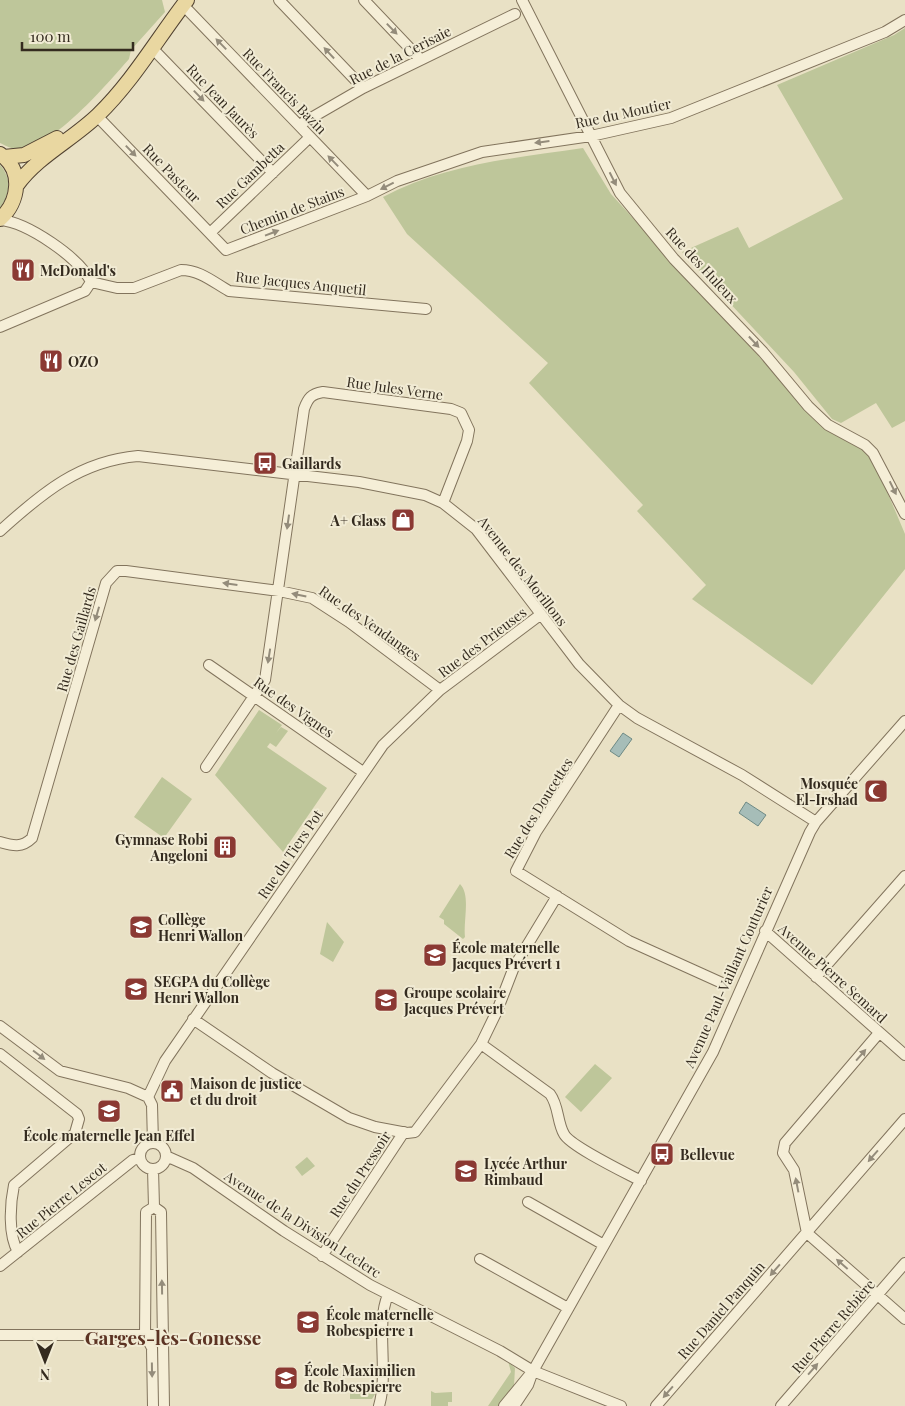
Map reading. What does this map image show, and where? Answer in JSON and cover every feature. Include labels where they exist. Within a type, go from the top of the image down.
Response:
[{"type":"main road","points":[[17,184],[30,168],[97,116],[153,49],[182,5]]},
{"type":"main road","points":[[2,155],[24,155],[64,134],[95,106],[168,25]]},
{"type":"main road","points":[[0,219],[8,212],[14,201],[17,184],[12,169],[2,155]]},
{"type":"street","points":[[279,0],[363,88]]},
{"type":"street","points":[[364,0],[420,59]]},
{"type":"street","name":"Rue des Huleux","points":[[522,0],[620,193],[695,282],[733,319],[828,425],[865,445],[873,452],[905,514]]},
{"type":"street","name":"Rue Francis Bazin","points":[[182,5],[367,196]]},
{"type":"street","name":"Rue de la Cerisaie","points":[[298,125],[363,88],[516,14]]},
{"type":"street","name":"Rue du Moutier","points":[[367,196],[397,181],[482,152],[591,136],[671,118],[885,32],[905,20]]},
{"type":"street","name":"Rue Jean Jaurès","points":[[153,49],[273,173]]},
{"type":"street","name":"Rue Pasteur","points":[[97,116],[226,250]]},
{"type":"street","name":"Rue Gambetta","points":[[210,233],[310,137]]},
{"type":"street","name":"Chemin de Stains","points":[[226,250],[367,196]]},
{"type":"street","points":[[14,201],[16,211],[23,225]]},
{"type":"street","points":[[0,219],[23,225],[82,267],[91,282],[85,291],[0,327]]},
{"type":"street","name":"Rue Jacques Anquetil","points":[[91,282],[118,288],[134,288],[181,270],[189,270],[203,275],[229,290],[426,309]]},
{"type":"street","name":"Rue Jules Verne","points":[[294,474],[304,409],[307,399],[316,393],[323,392],[451,409],[461,413],[469,430],[443,503]]},
{"type":"street","name":"Avenue des Morillons","points":[[0,531],[36,499],[64,480],[88,467],[114,458],[138,456],[294,474],[369,484],[425,495],[443,503],[476,529],[579,664],[619,705],[637,718],[742,775],[816,822]]},
{"type":"street","points":[[206,767],[265,680],[294,474]]},
{"type":"street","name":"Rue des Gaillards","points":[[0,842],[18,846],[25,844],[32,838],[106,583],[117,572],[126,571],[278,591]]},
{"type":"street","name":"Rue des Vendanges","points":[[278,591],[312,598],[349,622],[440,690]]},
{"type":"street","name":"Rue des Prieuses","points":[[440,690],[540,615]]},
{"type":"street","name":"Rue des Vignes","points":[[209,666],[363,772]]},
{"type":"street","name":"Rue du Tiers Pot","points":[[148,1097],[165,1061],[363,772],[400,726],[440,690]]},
{"type":"street","name":"Rue des Doucettes","points":[[557,896],[516,871],[515,868],[536,832],[619,705]]},
{"type":"street","name":"Avenue Paul-Vaillant Couturier","points":[[533,1371],[713,1052],[802,846],[816,822],[905,722]]},
{"type":"street","points":[[816,977],[905,876]]},
{"type":"street","points":[[193,1019],[272,1073],[349,1118],[375,1127],[415,1132],[481,1044],[498,1012],[514,967],[557,896],[629,941],[722,983]]},
{"type":"street","name":"Avenue Pierre Semard","points":[[765,931],[905,1055]]},
{"type":"street","points":[[0,1026],[60,1071],[128,1088],[148,1097],[152,1104],[153,1143]]},
{"type":"street","points":[[880,1033],[785,1143],[783,1153],[794,1170],[807,1233],[905,1319]]},
{"type":"street","points":[[481,1044],[550,1094],[555,1102],[560,1125],[567,1139],[641,1181]]},
{"type":"street","points":[[0,1054],[77,1114],[79,1119],[75,1133],[14,1185],[12,1242],[18,1252]]},
{"type":"street","name":"Rue Daniel Panquin","points":[[656,1406],[905,1119]]},
{"type":"street","name":"Rue du Pressoir","points":[[322,1256],[404,1132]]},
{"type":"street","points":[[153,1143],[164,1148],[166,1156],[164,1163],[153,1169],[145,1166],[140,1158],[143,1148],[153,1143]]},
{"type":"street","name":"Avenue de la Division Leclerc","points":[[166,1156],[193,1168],[322,1256],[388,1295],[500,1351],[533,1371],[622,1406]]},
{"type":"street","name":"Rue Pierre Lescot","points":[[0,1266],[133,1160],[140,1158]]},
{"type":"street","points":[[153,1169],[154,1207]]},
{"type":"street","points":[[528,1202],[604,1245]]},
{"type":"street","points":[[153,1406],[152,1348],[145,1335],[146,1212],[154,1207]]},
{"type":"street","points":[[154,1207],[162,1212],[164,1406]]},
{"type":"street","points":[[480,1258],[568,1308]]},
{"type":"street","name":"Rue Pierre Rebière","points":[[781,1406],[905,1264]]},
{"type":"street","points":[[379,1406],[384,1382],[384,1312],[388,1295]]},
{"type":"street","points":[[0,1335],[163,1335]]},
{"type":"street","points":[[504,1406],[533,1371]]},
{"type":"street","points":[[514,1406],[528,1385],[533,1371]]},
{"type":"green space","points":[[0,0],[162,0],[165,12],[131,50],[129,59],[63,127],[33,146],[16,149],[0,143]]},
{"type":"green space","points":[[905,28],[905,421],[892,428],[876,403],[841,423],[832,419],[794,372],[682,252],[738,227],[749,248],[843,199],[777,85],[894,35]]},
{"type":"green space","points":[[583,148],[611,194],[826,430],[860,447],[875,463],[905,534],[905,569],[812,685],[692,599],[706,585],[637,511],[643,505],[529,383],[548,363],[407,234],[383,197],[431,177],[456,170],[506,159]]},
{"type":"green space","points":[[0,165],[8,181],[8,192],[0,208]]},
{"type":"green space","points":[[259,710],[282,725],[276,733],[281,727],[288,731],[276,747],[270,743],[267,747],[327,788],[283,852],[215,775]]},
{"type":"green space","points":[[162,777],[192,799],[164,838],[134,817]]},
{"type":"green space","points":[[460,884],[466,901],[465,937],[463,939],[444,924],[444,920],[439,917]]},
{"type":"green space","points":[[327,922],[344,942],[333,962],[320,954]]},
{"type":"green space","points":[[595,1064],[612,1078],[581,1112],[565,1097]]},
{"type":"green space","points":[[307,1157],[315,1166],[302,1176],[295,1167]]},
{"type":"green space","points":[[508,1361],[515,1368],[514,1386],[500,1406],[488,1406],[511,1372]]},
{"type":"green space","points":[[350,1384],[376,1385],[377,1391],[372,1399],[350,1399]]},
{"type":"green space","points":[[431,1391],[435,1393],[452,1392],[452,1402],[448,1402],[448,1406],[431,1406]]},
{"type":"water","points":[[623,733],[632,739],[619,757],[610,751]]},
{"type":"water","points":[[746,802],[766,815],[758,826],[739,813]]},
{"type":"place","name":"McDonald's","points":[[23,270]]},
{"type":"place","name":"OZO","points":[[51,361]]},
{"type":"place","name":"Gaillards","points":[[265,463]]},
{"type":"place","name":"A+ Glass","points":[[403,520]]},
{"type":"place","name":"Mosquée El-Irshad","points":[[876,791]]},
{"type":"place","name":"Gymnase Robi Angeloni","points":[[225,847]]},
{"type":"place","name":"Collège Henri Wallon","points":[[141,927]]},
{"type":"place","name":"École maternelle Jacques Prévert 1","points":[[435,955]]},
{"type":"place","name":"SEGPA du Collège Henri Wallon","points":[[136,989]]},
{"type":"place","name":"Groupe scolaire Jacques Prévert","points":[[386,1000]]},
{"type":"place","name":"Maison de justice et du droit","points":[[172,1091]]},
{"type":"place","name":"École maternelle Jean Effel","points":[[109,1111]]},
{"type":"place","name":"Bellevue","points":[[662,1154]]},
{"type":"place","name":"Lycée Arthur Rimbaud","points":[[466,1171]]},
{"type":"place","name":"École maternelle Robespierre 1","points":[[308,1322]]},
{"type":"place","name":"École Maximilien de Robespierre","points":[[286,1378]]},
{"type":"district","name":"Garges-lès-Gonesse","points":[[173,1337]]}]
